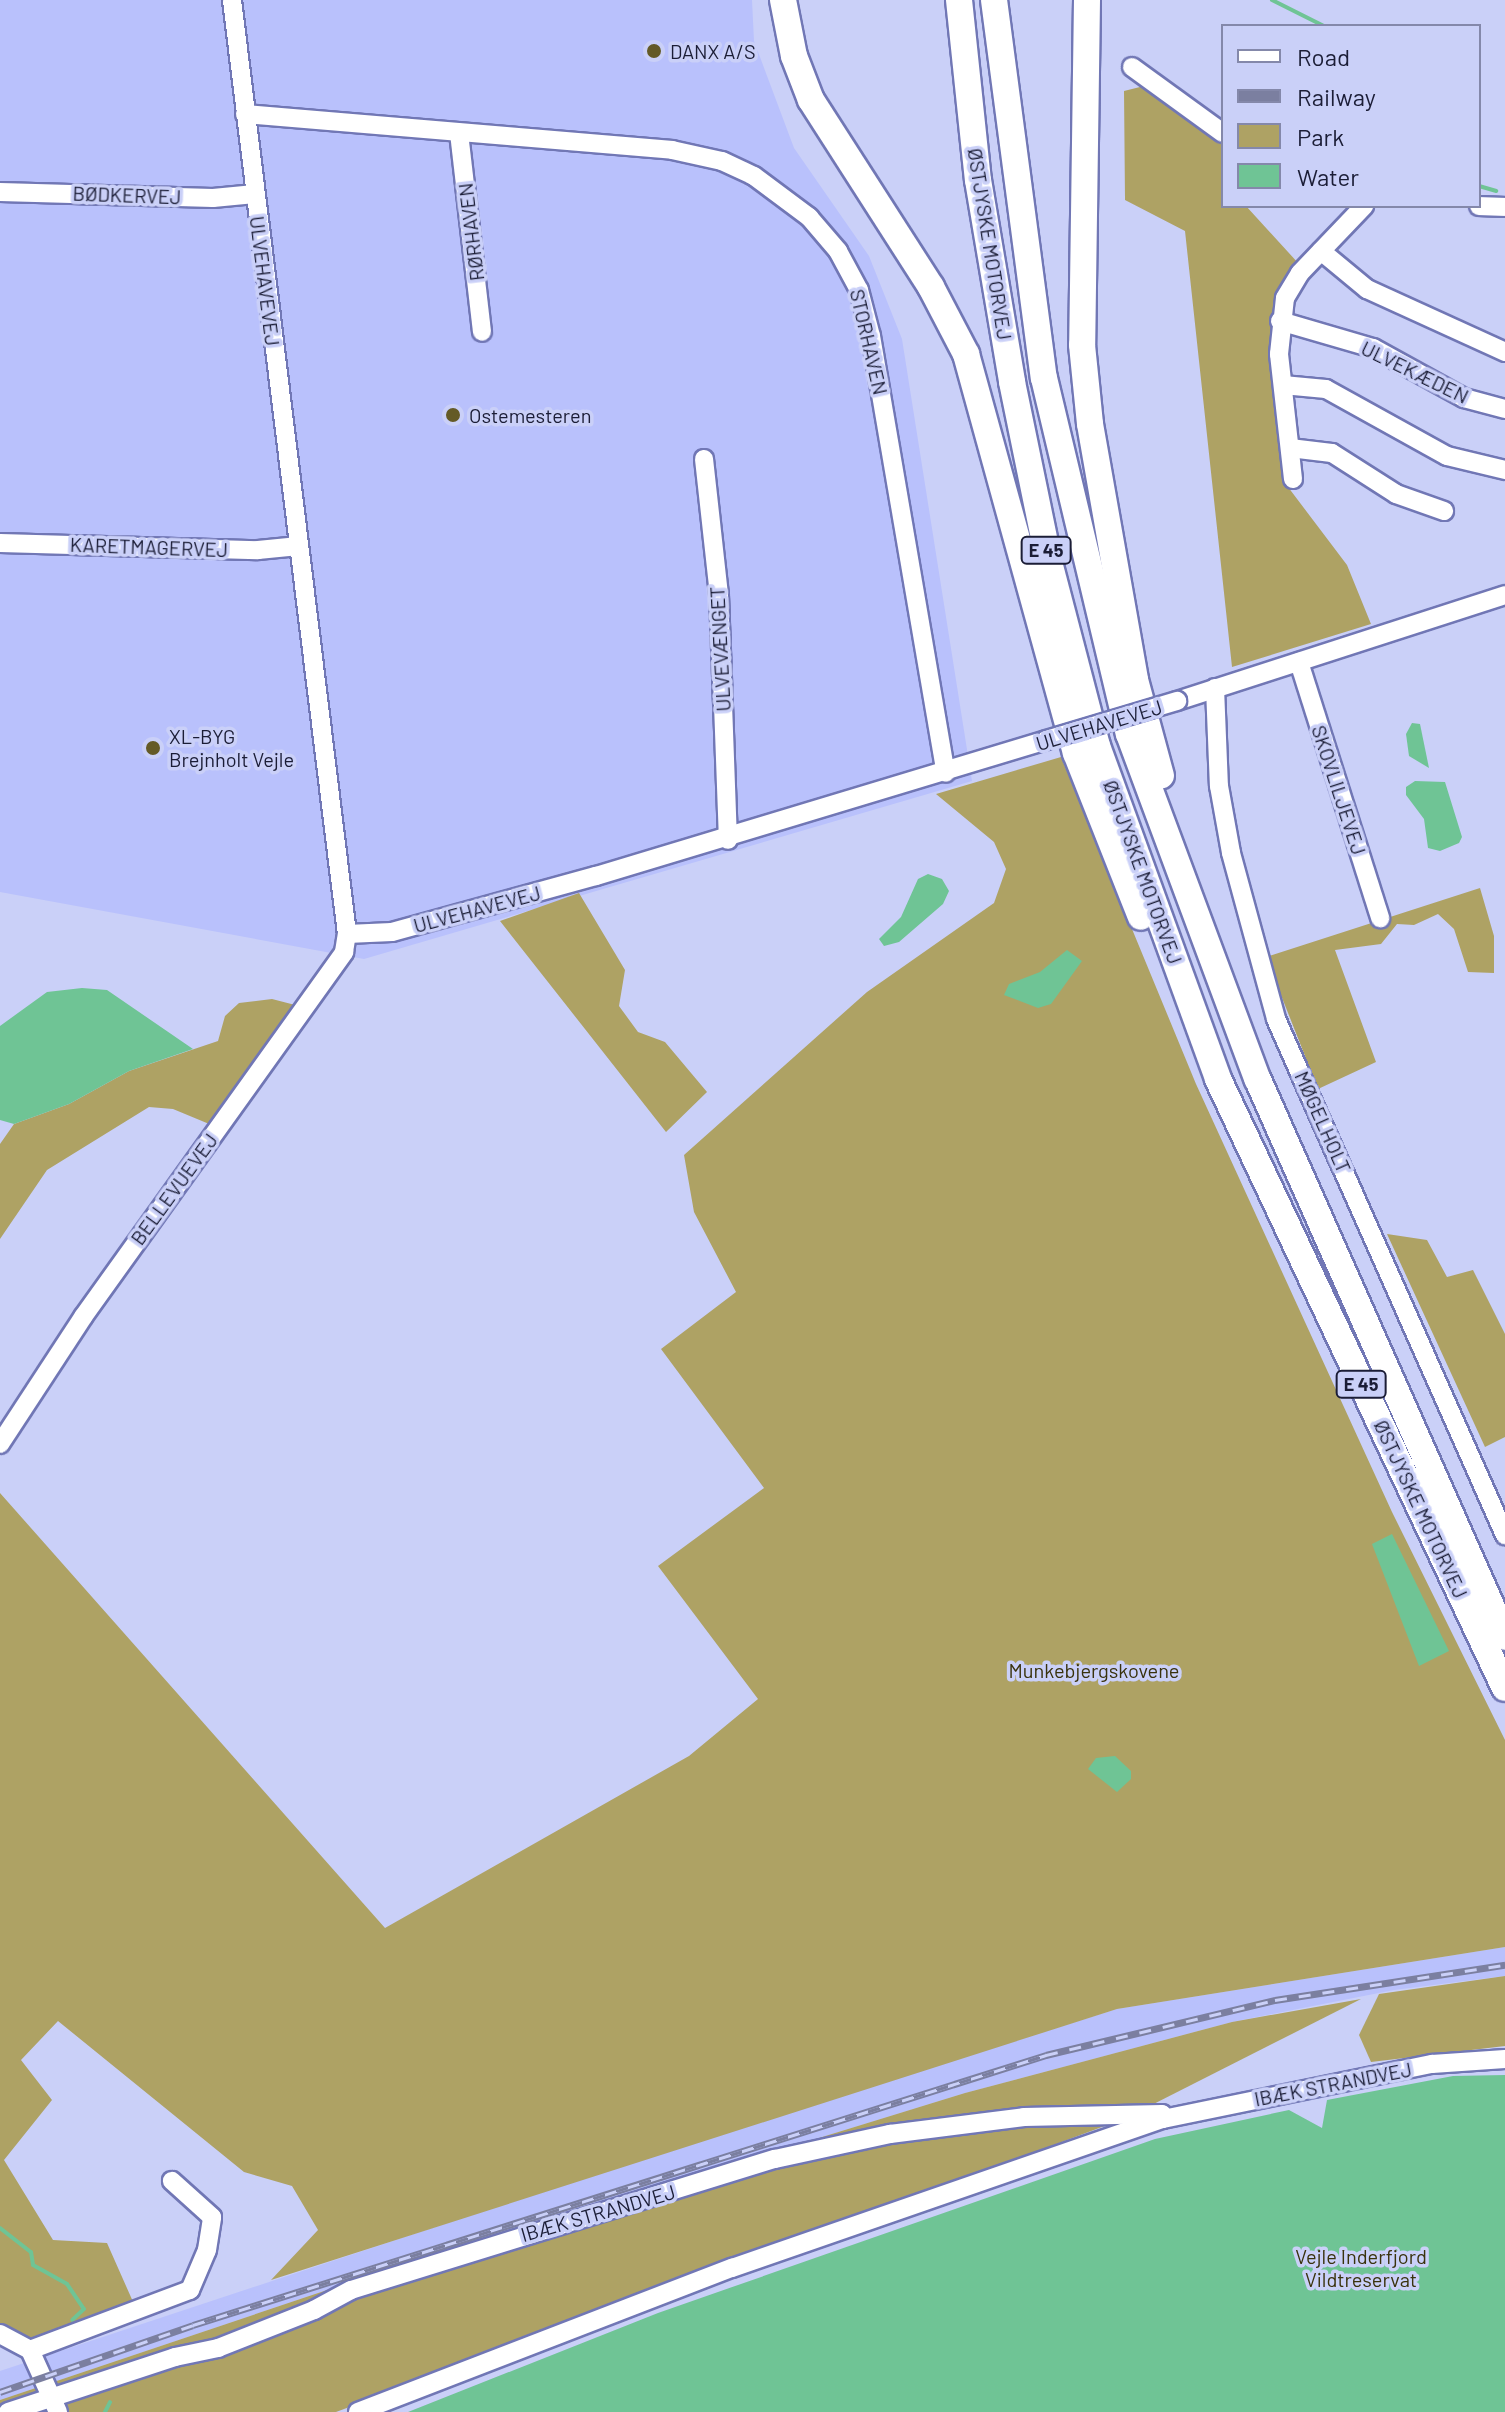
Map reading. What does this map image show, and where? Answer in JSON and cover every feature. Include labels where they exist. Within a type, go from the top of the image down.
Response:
[{"type":"highway","points":[[783,0],[794,56],[811,100],[931,287],[966,354],[1076,753],[1201,1058],[1218,1079]]},
{"type":"highway","name":"ØSTJYSKE MOTORVEJ","points":[[959,0],[978,180],[1048,558],[1097,746],[1218,1079],[1505,1688]]},
{"type":"highway","name":"ØSTJYSKE MOTORVEJ","points":[[994,0],[1044,378],[1088,576],[1129,734],[1258,1080],[1357,1314],[1505,1637]]},
{"type":"highway","points":[[1087,0],[1082,345],[1090,424],[1135,680],[1204,938]]},
{"type":"street","name":"ULVEHAVEVEJ","points":[[232,0],[347,934],[392,932],[728,840],[1177,701],[1505,595]]},
{"type":"street","points":[[1132,67],[1221,132]]},
{"type":"street","name":"STORHAVEN","points":[[245,114],[672,150],[722,161],[784,195],[838,251],[859,290],[871,336],[946,773]]},
{"type":"street","name":"RØRHAVEN","points":[[459,133],[482,332]]},
{"type":"street","name":"BØDKERVEJ","points":[[0,192],[213,198],[255,194]]},
{"type":"street","points":[[1481,206],[1505,207]]},
{"type":"street","points":[[1293,479],[1280,321],[1300,273],[1356,208]]},
{"type":"street","points":[[1321,251],[1367,289],[1505,352]]},
{"type":"street","name":"ULVEKÆDEN","points":[[1280,321],[1373,348],[1464,398],[1505,409]]},
{"type":"street","points":[[1283,385],[1326,389],[1447,456],[1505,470]]},
{"type":"street","points":[[1290,448],[1332,453],[1396,494],[1444,511]]},
{"type":"street","name":"ULVEVÆNGET","points":[[704,459],[719,595],[728,840]]},
{"type":"street","name":"KARETMAGERVEJ","points":[[0,543],[258,550],[299,546]]},
{"type":"street","name":"SKOVLILJEVEJ","points":[[1299,662],[1380,918]]},
{"type":"street","name":"MØGELHOLT","points":[[1215,688],[1219,786],[1260,970],[1276,1019],[1505,1535]]},
{"type":"street","name":"BELLEVUEVEJ","points":[[0,1444],[83,1317],[344,952],[347,934]]},
{"type":"street","name":"IBÆK STRANDVEJ","points":[[358,2412],[732,2268],[1163,2119],[1432,2064],[1505,2059]]},
{"type":"street","name":"IBÆK STRANDVEJ","points":[[8,2412],[54,2406],[175,2357],[218,2348],[314,2310],[351,2290],[775,2159],[890,2134],[1024,2117],[1148,2113],[1162,2114],[1163,2119]]},
{"type":"street","points":[[30,2350],[190,2290],[207,2250],[212,2217],[172,2181]]},
{"type":"street","points":[[0,2334],[30,2350],[54,2406]]},
{"type":"shaded area","points":[[0,0],[752,0],[754,41],[794,148],[869,256],[902,339],[972,781],[364,959],[0,892]]},
{"type":"shaded area","points":[[1505,1947],[1505,1976],[1394,1990],[1232,2022],[965,2093],[339,2286],[0,2400],[0,2371],[689,2143],[1117,2009]]},
{"type":"green space","points":[[1144,86],[1221,119],[1221,208],[1248,208],[1299,264],[1278,299],[1285,483],[1347,565],[1371,624],[1232,667],[1185,231],[1125,200],[1124,91]]},
{"type":"green space","name":"Munkebjergskovene","points":[[1061,757],[1196,1084],[1392,1512],[1505,1740],[1505,1947],[1117,2009],[271,2280],[318,2230],[292,2186],[244,2172],[58,2021],[21,2060],[52,2100],[4,2160],[53,2240],[107,2243],[134,2304],[31,2339],[0,2328],[0,1493],[385,1928],[689,1756],[758,1699],[658,1566],[764,1488],[661,1349],[736,1292],[694,1212],[684,1155],[867,992],[994,903],[1006,869],[994,842],[936,794]]},
{"type":"green space","points":[[1480,888],[1494,936],[1494,973],[1468,972],[1454,929],[1438,914],[1414,925],[1397,924],[1381,944],[1335,950],[1376,1062],[1318,1089],[1266,957]]},
{"type":"green space","points":[[579,893],[625,970],[619,1006],[638,1032],[665,1042],[707,1092],[666,1132],[500,921]]},
{"type":"green space","points":[[272,999],[299,1006],[214,1126],[173,1109],[149,1107],[47,1170],[0,1239],[0,1144],[14,1124],[69,1104],[129,1071],[218,1041],[225,1016],[239,1003]]},
{"type":"green space","points":[[1387,1234],[1427,1240],[1447,1277],[1473,1270],[1505,1334],[1505,1437],[1485,1447]]},
{"type":"green space","points":[[1505,1976],[1505,2046],[1371,2062],[1359,2035],[1379,1994]]},
{"type":"green space","points":[[1361,1999],[1126,2118],[336,2412],[0,2412],[0,2400],[339,2286],[965,2093],[1232,2022]]},
{"type":"water","points":[[1412,723],[1420,724],[1429,768],[1409,756],[1406,734]]},
{"type":"water","points":[[1415,781],[1445,782],[1462,837],[1459,843],[1440,851],[1428,848],[1424,819],[1406,795],[1406,787]]},
{"type":"water","points":[[928,874],[942,879],[949,891],[943,904],[899,942],[884,946],[879,939],[901,917],[918,879]]},
{"type":"water","points":[[1067,950],[1082,961],[1051,1004],[1038,1008],[1004,995],[1009,984],[1040,972]]},
{"type":"water","points":[[82,988],[107,990],[193,1049],[129,1071],[69,1104],[14,1124],[0,1120],[0,1026],[47,992]]},
{"type":"water","points":[[1392,1534],[1449,1651],[1419,1666],[1372,1544]]},
{"type":"water","points":[[1115,1756],[1131,1771],[1131,1779],[1117,1792],[1088,1769],[1096,1758]]},
{"type":"water","name":"Vejle Inderfjord Vildtreservat","points":[[1505,2075],[1505,2412],[408,2412],[658,2313],[1155,2139],[1289,2110],[1322,2128],[1327,2100],[1453,2076]]},
{"type":"waterway","points":[[1272,0],[1320,24]]},
{"type":"waterway","points":[[1481,187],[1496,191]]},
{"type":"waterway","points":[[0,2228],[31,2252],[33,2265],[67,2284],[84,2309],[72,2320]]},
{"type":"waterway","points":[[105,2412],[110,2402]]},
{"type":"railway","points":[[0,2392],[193,2325],[1046,2055],[1275,2000],[1505,1965]]},
{"type":"place","name":"DANX A/S","points":[[654,51]]},
{"type":"place","name":"Ostemesteren","points":[[453,415]]},
{"type":"place","name":"XL-BYG Brejnholt Vejle","points":[[153,748]]}]
